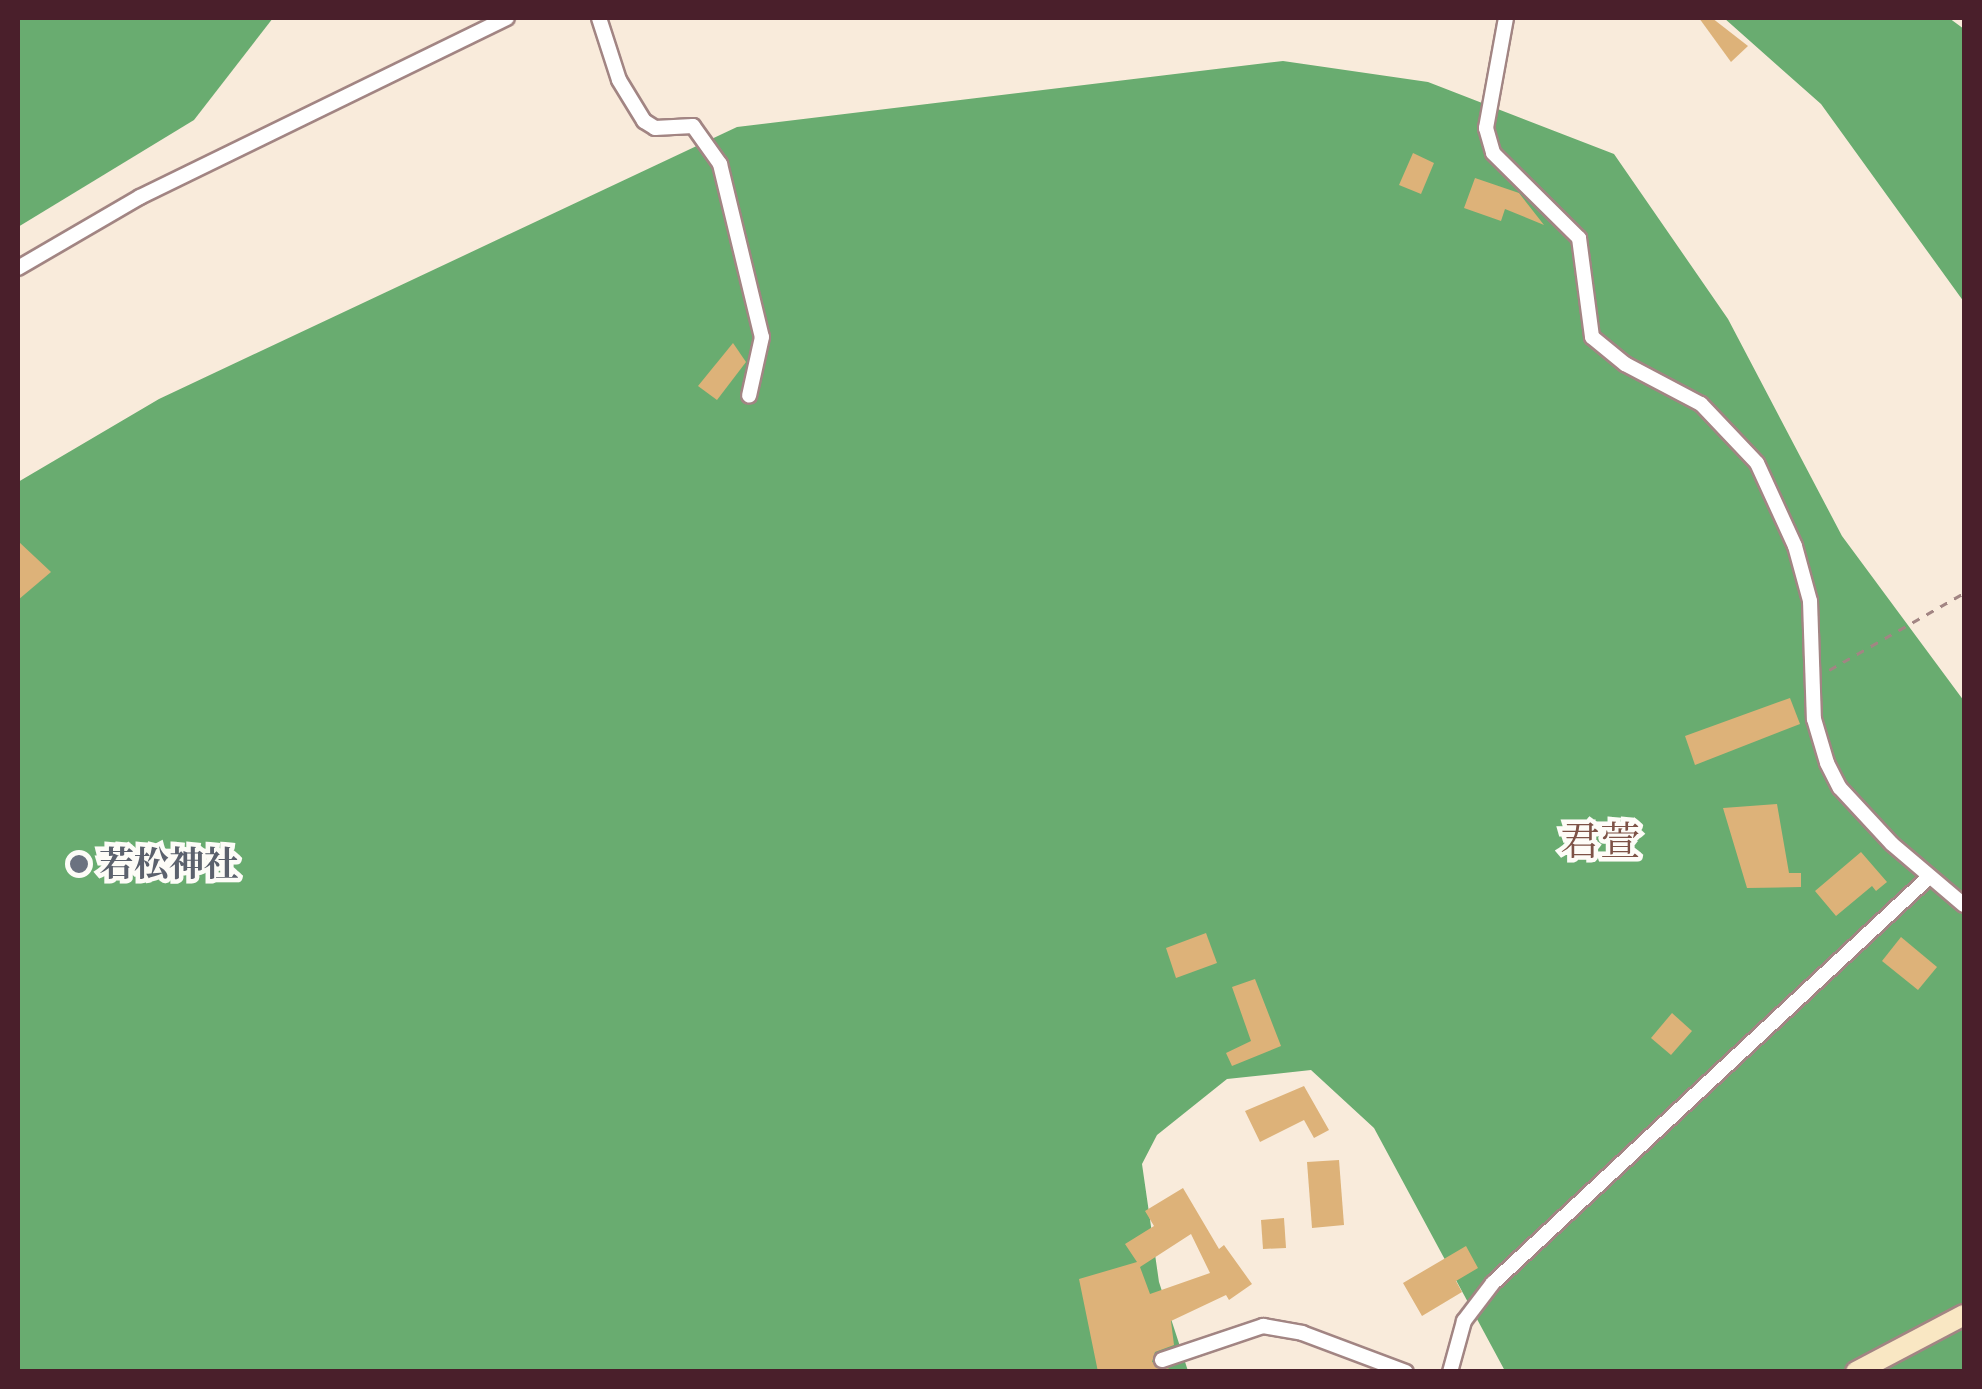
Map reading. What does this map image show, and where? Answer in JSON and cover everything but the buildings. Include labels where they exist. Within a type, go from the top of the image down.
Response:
[{"type":"street","points":[[18,268],[109,213],[507,18]]},
{"type":"street","points":[[599,18],[618,80],[644,121],[654,128],[693,126],[720,164],[762,338],[749,396]]},
{"type":"street","points":[[1506,18],[1487,117],[1493,152],[1580,238],[1592,337],[1624,364],[1701,404],[1757,464],[1804,574],[1814,719],[1840,788],[1929,877],[1964,904]]},
{"type":"street","points":[[1450,1372],[1464,1321],[1493,1282],[1929,877]]},
{"type":"street","points":[[1856,1372],[1964,1315]]},
{"type":"street","points":[[1162,1360],[1263,1326],[1302,1333],[1406,1372]]},
{"type":"path","points":[[1814,678],[1964,593]]},
{"type":"green space","points":[[18,18],[273,18],[194,120],[18,227]]},
{"type":"green space","points":[[1724,18],[1949,18],[1964,29],[1964,302],[1821,104]]},
{"type":"green space","points":[[1283,61],[1428,82],[1614,154],[1728,319],[1842,536],[1964,701],[1964,1371],[1505,1371],[1374,1128],[1311,1070],[1227,1079],[1157,1135],[1142,1164],[1159,1282],[1188,1371],[18,1372],[18,482],[159,399],[737,127]]},
{"type":"place","name":"若松神社","points":[[79,864]]},
{"type":"district","name":"君萱","points":[[1600,841]]}]
